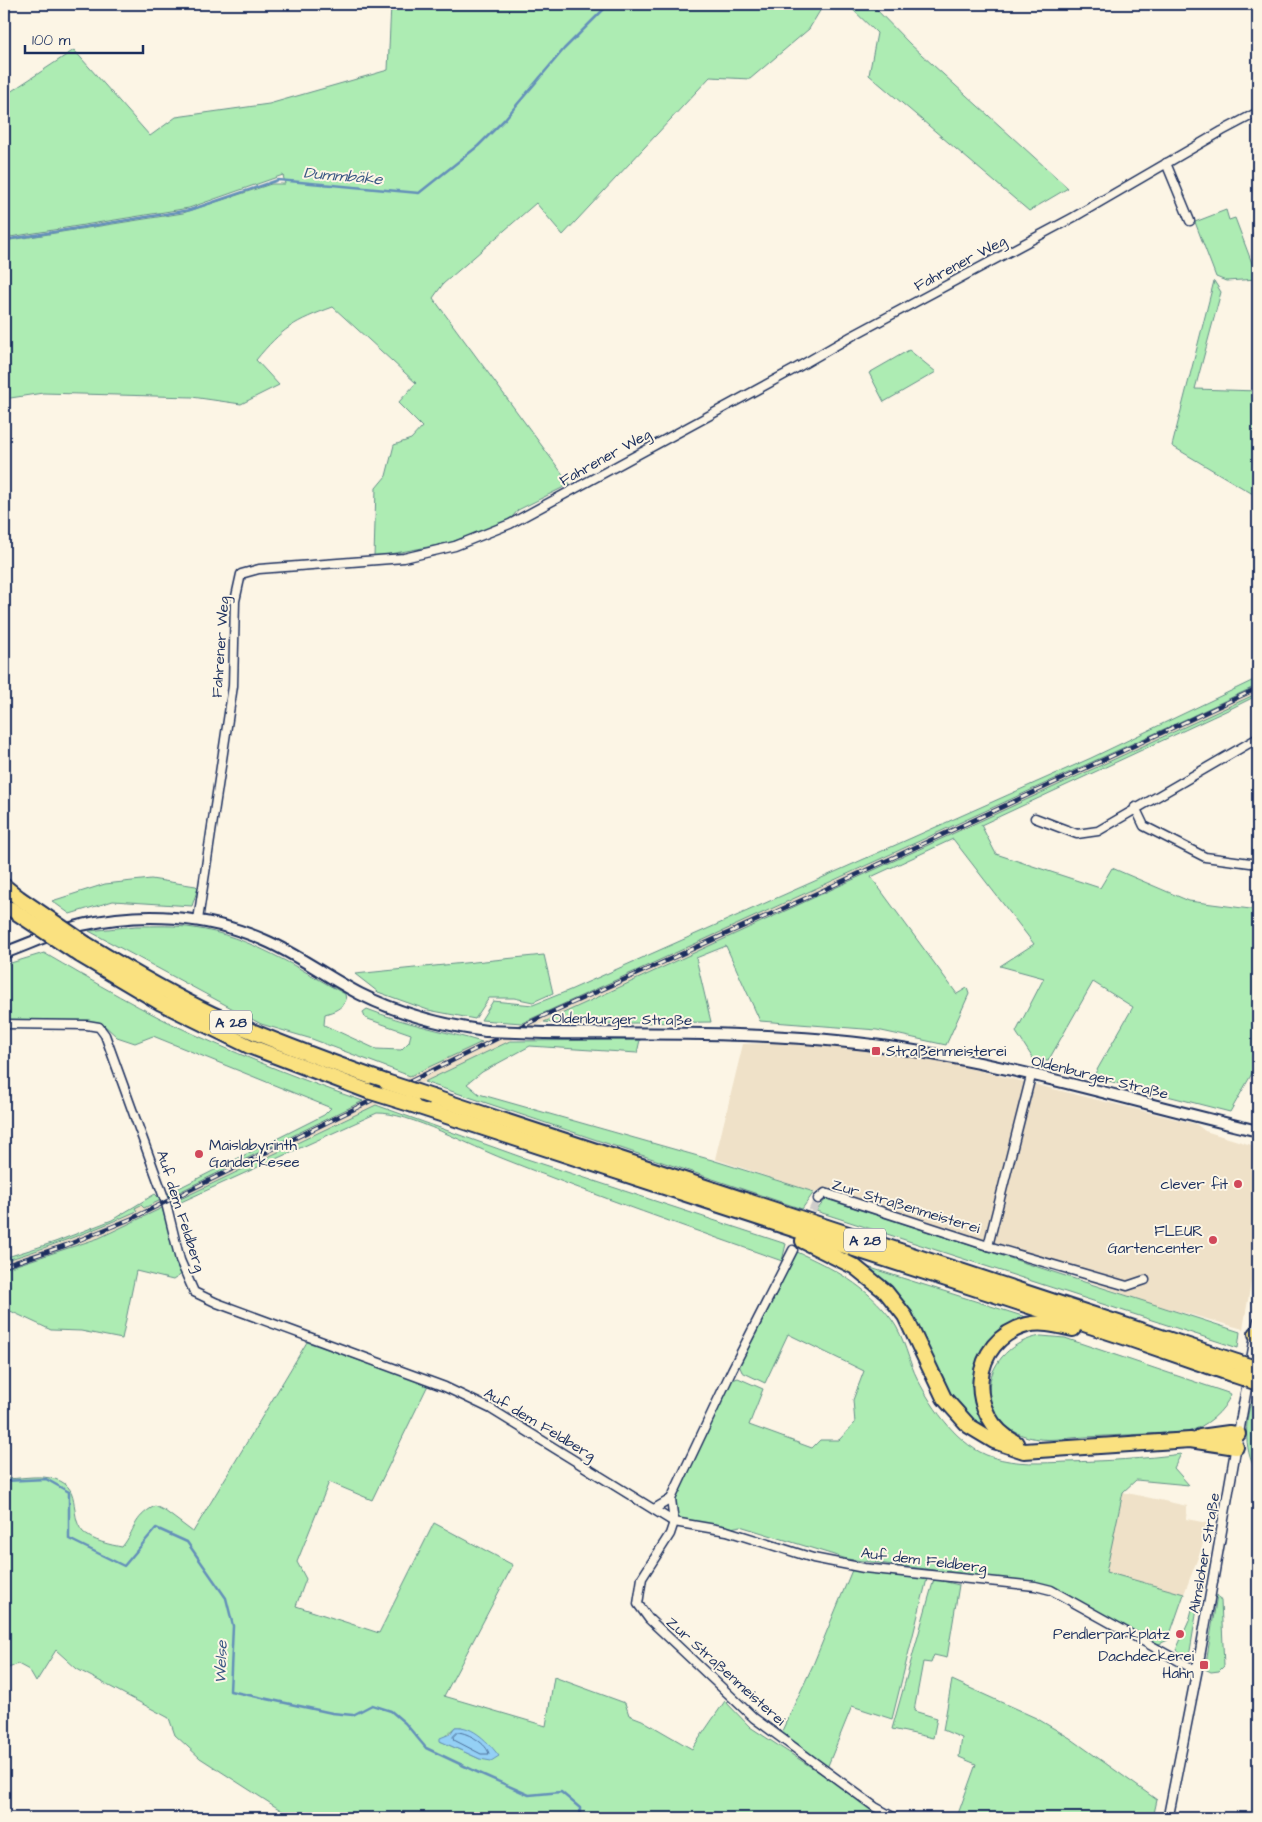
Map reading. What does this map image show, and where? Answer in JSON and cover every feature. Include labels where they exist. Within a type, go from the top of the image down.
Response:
[{"type":"highway","name":"A 28","points":[[4,886],[11,904],[161,1003],[241,1042],[368,1091],[1130,1339],[1235,1368],[1258,1369]]},
{"type":"highway","name":"A 28","points":[[83,950],[211,1013],[302,1052],[1235,1368],[1258,1383]]},
{"type":"highway","points":[[782,1226],[801,1240],[854,1267],[886,1292],[904,1316],[944,1398],[969,1426],[1010,1448],[1024,1451],[1043,1451],[1190,1440],[1237,1440]]},
{"type":"highway","points":[[1043,1451],[1009,1439],[990,1421],[983,1408],[980,1395],[980,1379],[985,1361],[994,1346],[1006,1335],[1030,1324],[1054,1324],[1113,1341],[1130,1339]]},
{"type":"main road","name":"Oldenburger Straße","points":[[4,953],[81,925],[116,919],[152,917],[198,920],[265,940],[359,993],[412,1016],[442,1024],[486,1031],[725,1035],[821,1039],[882,1046],[967,1061],[1258,1131]]},
{"type":"main road","points":[[1247,1128],[1258,1135]]},
{"type":"street","name":"Fahrener Weg","points":[[198,920],[232,686],[235,601],[242,574],[259,569],[404,558],[455,546],[510,524],[798,368],[852,336],[1074,217],[1258,112]]},
{"type":"street","points":[[1166,163],[1190,221]]},
{"type":"street","points":[[1035,818],[1077,834],[1098,831],[1135,807],[1258,738]]},
{"type":"street","points":[[1135,807],[1144,826],[1205,857],[1258,864]]},
{"type":"street","name":"Auf dem Feldberg","points":[[4,1024],[87,1025],[99,1027],[105,1035],[166,1203],[180,1260],[194,1292],[217,1303],[444,1387],[491,1408],[674,1522],[727,1531],[813,1558],[864,1568],[1035,1586],[1051,1590],[1197,1671]]},
{"type":"street","name":"Zur Straßenmeisterei","points":[[988,1246],[1031,1076]]},
{"type":"street","name":"Zur Straßenmeisterei","points":[[818,1199],[825,1193],[988,1246],[1127,1286],[1146,1280]]},
{"type":"street","points":[[674,1522],[671,1499],[732,1370],[793,1250]]},
{"type":"street","name":"Almsloher Straße","points":[[1168,1818],[1197,1671],[1258,1330]]},
{"type":"street","points":[[654,1509],[671,1499]]},
{"type":"street","name":"Zur Straßenmeisterei","points":[[674,1522],[670,1534],[642,1578],[638,1604],[649,1619],[754,1718],[875,1807],[894,1818]]},
{"type":"shaded area","points":[[1258,685],[1258,693],[544,1022],[510,1041],[99,1238],[4,1269],[4,1261],[55,1245],[112,1223],[136,1211],[135,1208],[142,1205],[144,1208],[169,1197],[273,1147],[410,1076],[557,1006],[948,829]]},
{"type":"shaded area","points":[[775,1043],[829,1046],[924,1057],[1196,1124],[1205,1131],[1258,1147],[1258,1242],[1243,1329],[1152,1304],[1068,1274],[715,1159],[743,1044]]},
{"type":"shaded area","points":[[1123,1492],[1187,1506],[1186,1519],[1208,1523],[1202,1547],[1184,1594],[1105,1572]]},
{"type":"green space","points":[[391,4],[824,4],[809,29],[750,79],[710,77],[563,235],[536,203],[443,284],[433,298],[570,484],[518,510],[508,522],[449,543],[374,557],[376,488],[386,476],[394,445],[411,439],[422,427],[398,403],[416,383],[333,307],[299,321],[274,340],[256,360],[279,385],[241,404],[192,397],[43,393],[4,399],[4,241],[183,213],[271,184],[285,184],[283,175],[189,208],[4,238],[4,96],[74,50],[150,136],[176,117],[269,104],[388,70]]},
{"type":"green space","points":[[847,4],[871,4],[910,44],[1068,188],[1029,211],[869,75],[877,33]]},
{"type":"green space","points":[[1226,210],[1229,220],[1235,218],[1258,279],[1226,281],[1216,277],[1195,222]]},
{"type":"green space","points":[[1214,281],[1221,292],[1195,389],[1258,391],[1258,497],[1172,446]]},
{"type":"green space","points":[[909,350],[936,372],[884,402],[869,373]]},
{"type":"green space","points":[[1258,678],[1258,685],[1186,719],[522,1023],[481,1020],[493,1001],[533,1005],[570,990],[1091,758]]},
{"type":"green space","points":[[1258,693],[1258,695],[1230,709],[981,825],[996,854],[1100,888],[1112,868],[1189,901],[1258,910],[1258,1063],[1230,1112],[1093,1077],[1133,1007],[1093,982],[1048,1061],[1034,1060],[1016,1032],[1044,978],[1000,966],[1034,944],[953,839],[871,877],[957,994],[967,988],[969,994],[946,1045],[877,1030],[760,1021],[726,946],[696,958],[711,1022],[564,1024],[544,1022]]},
{"type":"green space","points":[[151,879],[196,886],[198,888],[192,906],[113,901],[70,914],[52,901],[105,884]]},
{"type":"green space","points":[[136,926],[180,926],[215,932],[272,954],[345,994],[346,1000],[340,1008],[325,1014],[324,1025],[376,1049],[401,1050],[409,1042],[411,1034],[365,1018],[363,1012],[367,1009],[410,1023],[482,1042],[410,1076],[312,1039],[261,1024],[89,931]]},
{"type":"green space","points":[[44,953],[178,1027],[280,1070],[363,1101],[169,1197],[167,1194],[324,1115],[331,1108],[153,1036],[135,1043],[117,1037],[104,1025],[84,1021],[4,1020],[4,965]]},
{"type":"green space","points":[[544,955],[553,993],[533,1002],[514,998],[489,998],[475,1019],[428,1010],[378,992],[355,974]]},
{"type":"green space","points":[[640,1040],[637,1053],[530,1046],[482,1072],[467,1084],[479,1094],[712,1160],[814,1192],[802,1209],[424,1082],[510,1041]]},
{"type":"green space","points":[[376,1105],[521,1157],[786,1244],[782,1261],[573,1186],[423,1124],[390,1114],[377,1113],[170,1207],[170,1204]]},
{"type":"green space","points":[[155,1194],[161,1200],[144,1208],[141,1205],[135,1208],[137,1211],[87,1232],[4,1261],[4,1258],[55,1242],[112,1220]]},
{"type":"green space","points":[[826,1199],[1240,1332],[1238,1348],[816,1211]]},
{"type":"green space","points":[[162,1208],[182,1274],[173,1280],[136,1271],[122,1339],[81,1331],[51,1330],[4,1308],[4,1269],[99,1238]]},
{"type":"green space","points":[[795,1251],[836,1271],[872,1297],[896,1327],[915,1373],[931,1403],[958,1436],[980,1452],[1001,1460],[1030,1463],[1110,1460],[1181,1454],[1174,1468],[1189,1485],[1136,1480],[1123,1492],[1106,1572],[1184,1594],[1168,1640],[1159,1644],[1155,1643],[1044,1584],[847,1559],[740,1526],[727,1529],[678,1519],[675,1513],[675,1496],[730,1381],[738,1378],[763,1389],[749,1425],[812,1448],[820,1440],[839,1440],[855,1423],[853,1400],[864,1371],[788,1334],[765,1383],[742,1372],[739,1365]]},
{"type":"green space","points":[[858,1264],[1035,1320],[989,1342],[977,1364],[973,1382],[975,1404],[990,1434],[960,1412],[946,1395],[926,1349]]},
{"type":"green space","points":[[1041,1336],[1065,1338],[1231,1394],[1224,1407],[1214,1418],[1187,1432],[1056,1439],[1028,1437],[1009,1428],[996,1415],[990,1400],[990,1384],[995,1368],[1005,1354],[1021,1343]]},
{"type":"green space","points":[[307,1342],[428,1385],[372,1500],[329,1482],[297,1562],[306,1579],[296,1606],[379,1633],[434,1523],[513,1565],[444,1696],[546,1726],[554,1677],[625,1703],[629,1715],[642,1720],[692,1749],[725,1701],[750,1727],[889,1818],[293,1818],[200,1758],[175,1735],[169,1718],[77,1669],[56,1650],[36,1682],[29,1670],[18,1664],[4,1670],[4,1479],[39,1477],[61,1481],[68,1486],[72,1493],[78,1525],[83,1532],[91,1538],[107,1544],[122,1547],[142,1515],[155,1506],[165,1511],[193,1532]],"holes":[[[455,1727],[462,1727],[480,1759],[440,1741]]]},
{"type":"green space","points":[[1252,1401],[1258,1403],[1258,1472],[1250,1457],[1247,1438],[1249,1409]]},
{"type":"green space","points":[[852,1570],[927,1579],[892,1719],[852,1706],[827,1768],[780,1735],[813,1665]]},
{"type":"green space","points":[[934,1579],[959,1585],[947,1658],[934,1655],[931,1663],[923,1662],[914,1711],[937,1718],[933,1738],[892,1729]]},
{"type":"green space","points":[[1217,1595],[1221,1601],[1224,1666],[1219,1671],[1211,1672],[1205,1669]]},
{"type":"green space","points":[[1194,1602],[1198,1603],[1190,1651],[1188,1654],[1182,1655],[1176,1650],[1189,1621]]},
{"type":"green space","points":[[952,1680],[1036,1718],[1070,1738],[1157,1800],[1153,1818],[968,1818],[958,1814],[976,1764],[959,1757],[962,1738],[943,1730]]},
{"type":"water","points":[[455,1727],[462,1727],[474,1732],[499,1756],[491,1761],[480,1759],[440,1741],[440,1738],[450,1734]]},
{"type":"waterway","name":"Dummbäke","points":[[4,240],[190,210],[278,180],[419,193],[478,146],[504,120],[564,49],[609,4]]},
{"type":"waterway","name":"Welse","points":[[4,1481],[46,1479],[69,1492],[69,1539],[124,1566],[156,1528],[187,1542],[226,1598],[233,1626],[230,1691],[332,1713],[353,1715],[372,1705],[391,1711],[405,1723],[426,1748],[529,1795],[561,1792],[580,1808],[580,1818]]},
{"type":"tunnel","points":[[807,1222],[818,1199]]},
{"type":"railway","points":[[4,1266],[67,1245],[133,1218],[543,1016],[802,900],[1258,688]]},
{"type":"place","name":"Straßenmeisterei","points":[[876,1051]]},
{"type":"place","name":"Maislabyrinth Ganderkesee","points":[[199,1154]]},
{"type":"place","name":"clever fit","points":[[1238,1184]]},
{"type":"place","name":"FLEUR Gartencenter","points":[[1213,1240]]},
{"type":"place","name":"Pendlerparkplatz","points":[[1180,1634]]},
{"type":"place","name":"Dachdeckerei Hahn","points":[[1204,1665]]}]
